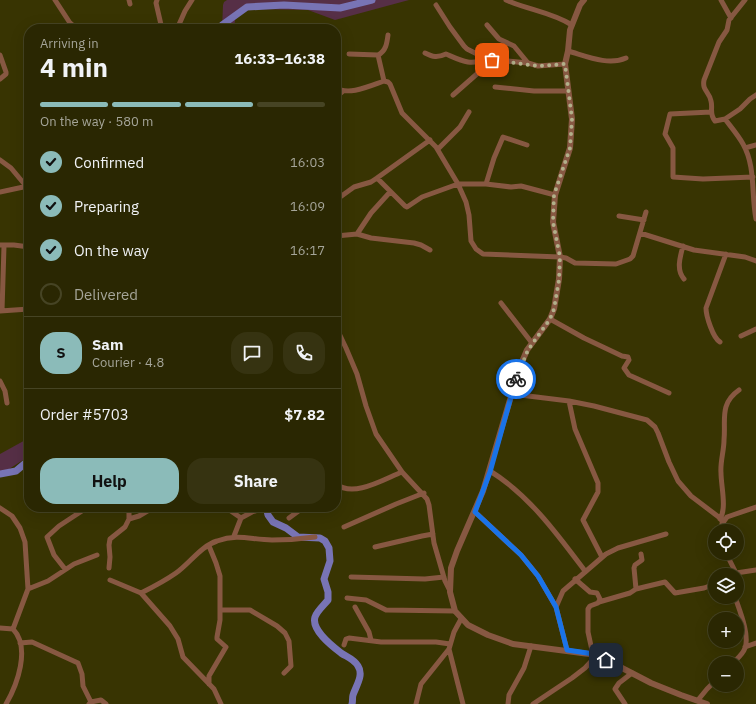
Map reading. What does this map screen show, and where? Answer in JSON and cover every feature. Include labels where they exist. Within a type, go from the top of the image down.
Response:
[{"type":"street","points":[[55,0],[71,24]]},
{"type":"street","points":[[157,0],[156,3],[161,24]]},
{"type":"street","points":[[179,24],[192,0]]},
{"type":"street","points":[[506,0],[517,5],[552,14],[572,25]]},
{"type":"street","points":[[450,592],[452,568],[457,551],[475,512],[490,472],[519,369],[532,344],[550,319],[554,309],[559,280],[560,257],[553,222],[554,195],[570,148],[572,119],[565,64],[570,30],[580,5],[584,0]]},
{"type":"street","points":[[721,0],[730,18]]},
{"type":"street","points":[[745,0],[729,20],[727,30],[720,42],[704,80],[704,89],[712,102],[711,112],[714,121],[725,119],[740,110],[756,95]]},
{"type":"street","points":[[436,5],[450,27],[467,49],[487,58],[543,66],[565,64]]},
{"type":"street","points":[[487,25],[499,39],[514,46],[528,64]]},
{"type":"street","points":[[349,54],[381,54],[386,48],[388,35]]},
{"type":"street","points":[[568,51],[603,61],[617,62],[626,58]]},
{"type":"street","points":[[425,53],[434,57],[440,57],[446,54],[468,63],[479,63],[487,58]]},
{"type":"street","points":[[0,55],[6,72],[0,80]]},
{"type":"street","points":[[378,55],[384,81]]},
{"type":"street","points":[[453,95],[478,72],[487,58]]},
{"type":"street","points":[[341,90],[344,91],[359,90],[384,81],[390,84],[402,113],[438,149],[458,184],[466,202],[471,241],[478,251],[483,254],[560,257],[566,258],[575,263],[616,264],[630,259],[633,256],[646,212]]},
{"type":"street","points":[[494,87],[534,91],[568,91]]},
{"type":"street","points":[[438,149],[460,127],[469,112]]},
{"type":"street","points":[[711,112],[670,114],[665,134],[673,148],[673,177],[707,179],[753,177]]},
{"type":"street","points":[[725,119],[743,142],[745,148],[753,177],[755,191],[753,203],[756,219]]},
{"type":"street","points":[[486,184],[494,158],[503,137],[527,145]]},
{"type":"street","points":[[341,196],[354,187],[371,182],[430,140]]},
{"type":"street","points":[[745,148],[756,145]]},
{"type":"street","points":[[0,160],[11,168],[24,183]]},
{"type":"street","points":[[377,178],[404,206],[407,207],[422,197],[458,184],[486,184],[511,187],[521,186],[554,195]]},
{"type":"street","points":[[0,192],[24,187]]},
{"type":"street","points":[[357,234],[371,212],[390,192]]},
{"type":"street","points":[[619,216],[644,220]]},
{"type":"street","points":[[640,233],[705,252],[745,257],[756,261]]},
{"type":"street","points":[[341,236],[357,234],[371,238],[414,242],[421,244],[430,250]]},
{"type":"street","points":[[24,246],[2,245],[1,311],[24,309]]},
{"type":"street","points":[[683,246],[679,266],[684,280]]},
{"type":"street","points":[[720,342],[714,337],[706,313],[706,308],[726,254]]},
{"type":"street","points":[[501,303],[532,344]]},
{"type":"street","points":[[550,319],[584,338],[622,356],[628,357],[629,360],[624,368],[629,375],[669,393]]},
{"type":"street","points":[[740,336],[756,329]]},
{"type":"street","points":[[341,338],[357,374],[376,434],[402,472],[424,494],[430,505],[433,534],[444,577],[455,611],[461,619],[468,625],[488,635],[513,644],[567,650],[595,655],[651,683],[706,704]]},
{"type":"street","points":[[0,381],[5,391],[7,403]]},
{"type":"street","points":[[722,524],[723,510],[721,460],[724,440],[724,413],[728,400],[739,390]]},
{"type":"street","points":[[512,394],[569,401],[594,406],[637,417],[652,423],[658,433],[678,481],[691,496],[716,514],[721,521]]},
{"type":"street","points":[[569,401],[575,429],[598,483],[598,492],[583,520],[602,557]]},
{"type":"street","points":[[341,487],[347,489],[366,487],[402,472]]},
{"type":"street","points":[[490,472],[516,490],[545,520],[585,571]]},
{"type":"street","points":[[344,527],[396,504],[424,494]]},
{"type":"street","points":[[721,521],[727,517],[756,507]]},
{"type":"street","points":[[0,508],[12,516],[20,528],[25,542],[28,589],[13,629]]},
{"type":"street","points":[[66,569],[54,555],[48,537],[59,526],[80,512]]},
{"type":"street","points":[[129,512],[129,520]]},
{"type":"street","points":[[109,568],[110,539],[121,531],[129,520],[146,512]]},
{"type":"street","points":[[232,512],[241,518]]},
{"type":"street","points":[[234,536],[241,518],[252,512]]},
{"type":"street","points":[[289,518],[297,512]]},
{"type":"street","points":[[475,512],[531,566],[556,607],[567,650]]},
{"type":"street","points":[[375,547],[433,534]]},
{"type":"street","points":[[556,607],[563,591],[602,557],[618,548],[666,534]]},
{"type":"street","points":[[141,593],[175,573],[213,542],[234,536],[246,536],[271,540],[315,537]]},
{"type":"street","points":[[209,546],[219,571],[220,610],[217,639],[226,647],[209,676],[209,684]]},
{"type":"street","points":[[636,589],[634,568],[635,565],[642,560],[642,554]]},
{"type":"street","points":[[28,589],[48,581],[66,569],[97,555]]},
{"type":"street","points":[[744,572],[756,570]]},
{"type":"street","points":[[351,577],[424,579],[444,577]]},
{"type":"street","points":[[575,579],[590,592],[597,593],[600,599],[599,602]]},
{"type":"street","points":[[110,580],[141,593],[170,626],[178,639],[183,657],[214,689],[221,704]]},
{"type":"street","points":[[595,655],[588,632],[588,609],[590,606],[630,593],[636,589],[665,582],[675,593],[708,587]]},
{"type":"street","points":[[347,598],[366,600],[386,610],[455,611]]},
{"type":"street","points":[[737,604],[747,642],[746,647],[740,656]]},
{"type":"street","points":[[355,608],[369,632],[371,640]]},
{"type":"street","points":[[220,610],[250,610],[267,619],[285,633],[289,641],[291,666],[284,672]]},
{"type":"street","points":[[416,704],[421,684],[450,647],[461,619]]},
{"type":"street","points":[[0,628],[13,629],[17,633],[22,658],[19,676],[6,704]]},
{"type":"street","points":[[344,645],[346,639],[349,638],[381,642],[436,642],[450,647]]},
{"type":"street","points":[[20,643],[32,642],[78,663],[82,674],[83,686],[90,703],[101,700],[106,704]]},
{"type":"street","points":[[746,647],[756,643]]},
{"type":"street","points":[[508,704],[509,694],[524,668],[531,646]]},
{"type":"street","points":[[450,647],[463,704]]},
{"type":"street","points":[[533,704],[572,678],[584,668],[595,655]]},
{"type":"street","points":[[625,704],[615,689],[616,686],[632,673]]},
{"type":"street","points":[[698,700],[708,688]]},
{"type":"shaded area","points":[[227,0],[409,0],[335,20],[308,10],[251,9],[236,12],[235,24],[222,24],[224,2]]},
{"type":"shaded area","points":[[24,441],[24,459],[0,475],[0,454]]},
{"type":"waterway","points":[[223,24],[247,7],[284,5],[340,8],[372,0]]},
{"type":"waterway","points":[[0,474],[16,471],[24,464]]},
{"type":"waterway","points":[[267,512],[273,522],[286,528],[298,537],[320,538],[325,541],[329,548],[330,561],[324,579],[328,592],[328,600],[317,613],[315,622],[316,627],[323,637],[341,653],[350,658],[360,669],[360,677],[353,695],[352,704]]},
{"type":"way so far","points":[[492,60],[538,66],[565,64],[572,113],[570,148],[554,195],[553,222],[560,257],[559,280],[554,309],[550,319],[528,350],[516,379]]},
{"type":"route","points":[[516,379],[490,472],[475,512],[521,555],[538,576],[556,607],[567,650],[584,654],[594,654],[606,660]]}]
